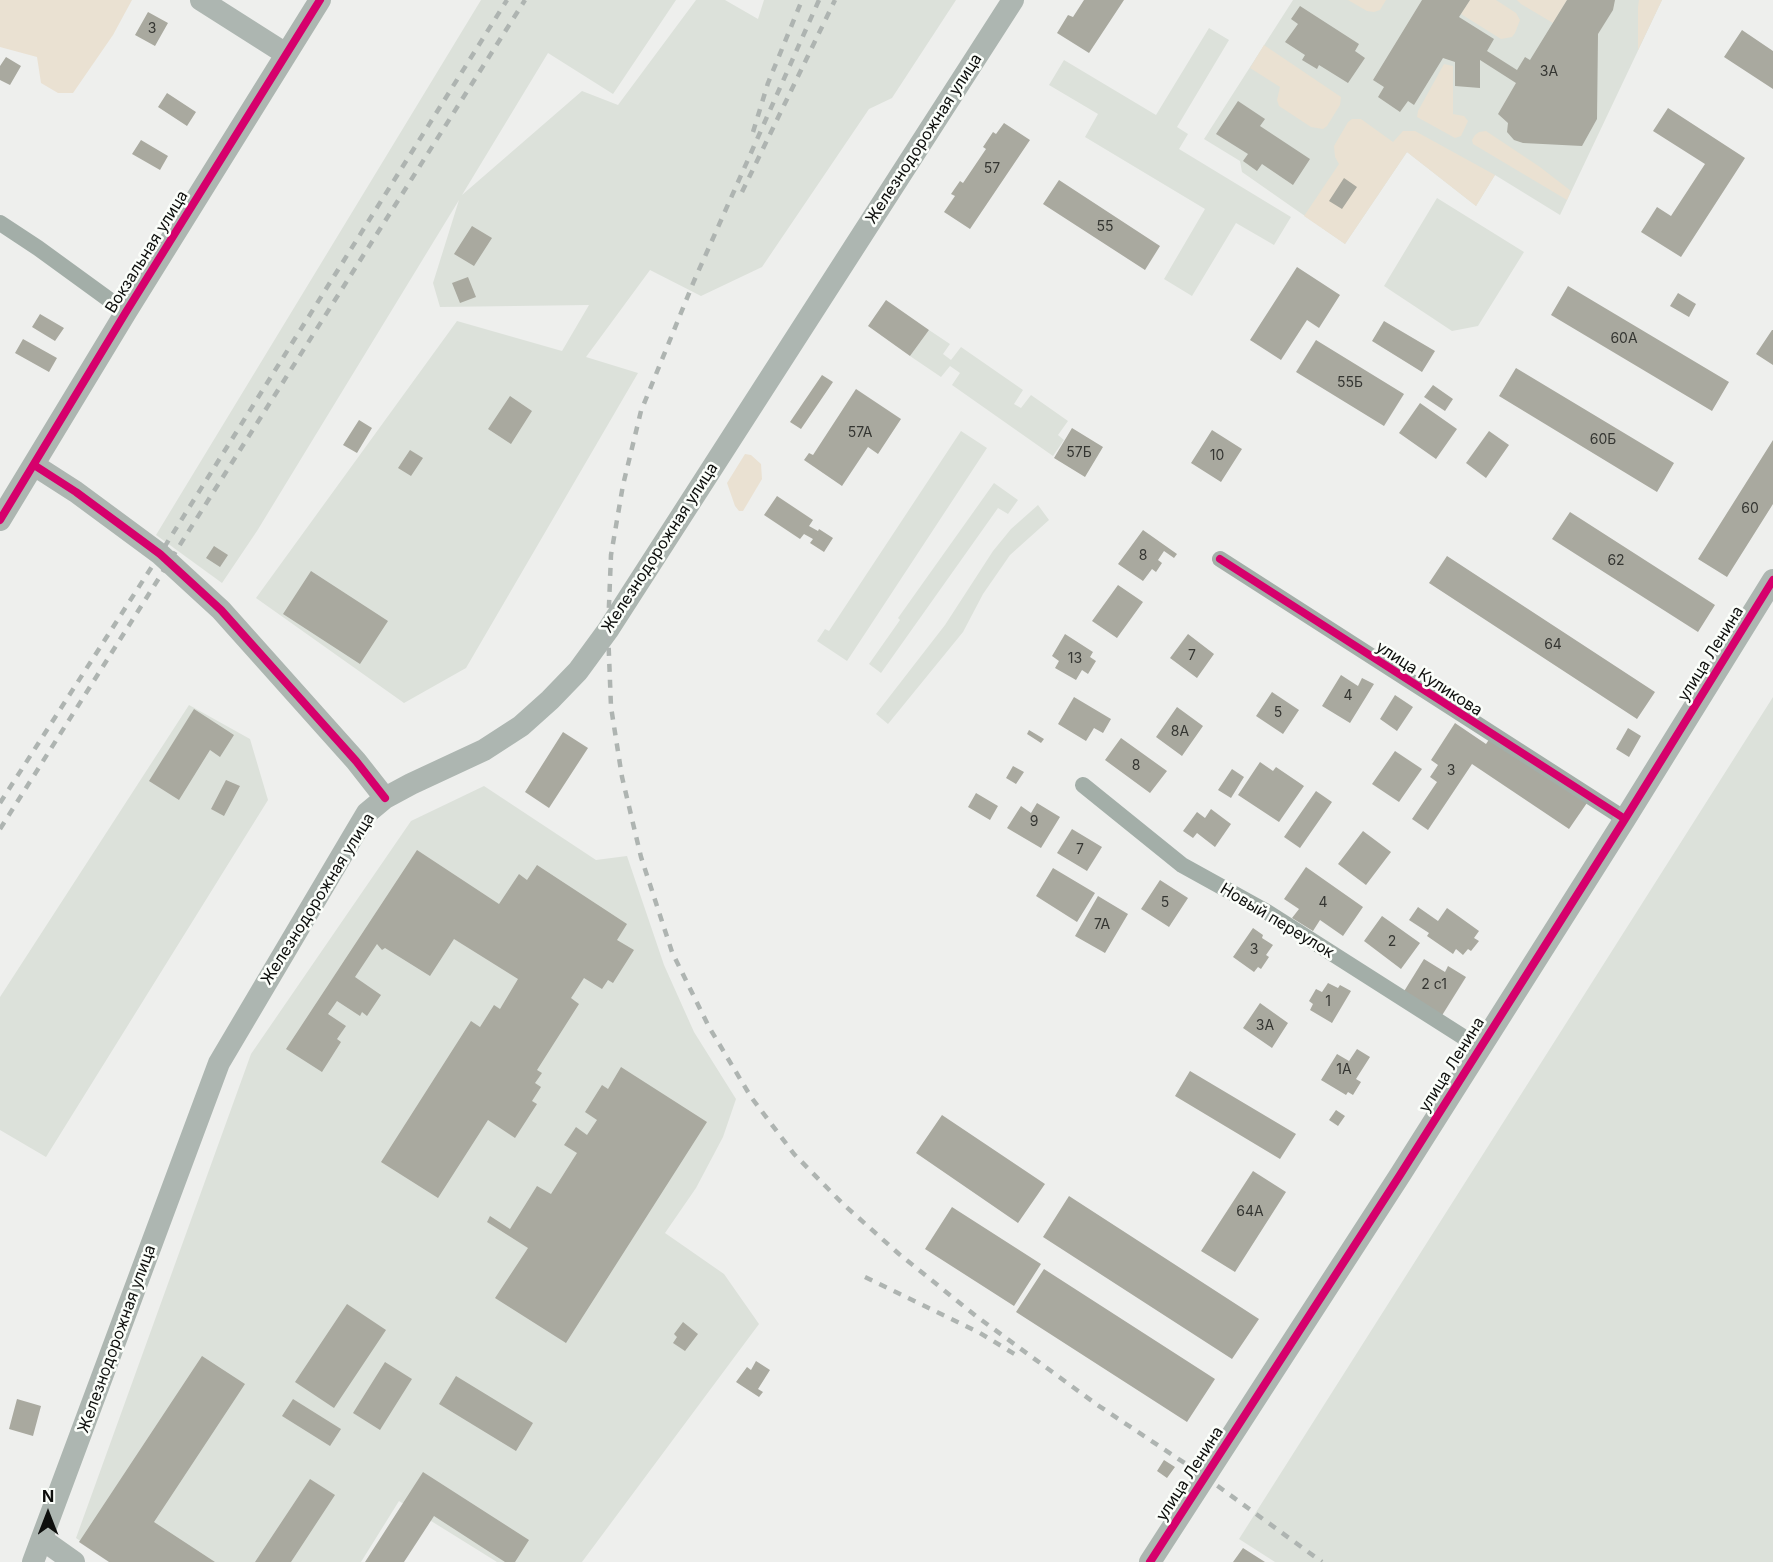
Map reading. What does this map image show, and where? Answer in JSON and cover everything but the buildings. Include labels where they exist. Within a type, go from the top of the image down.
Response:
[{"type":"street","points":[[201,0],[286,54]]},
{"type":"street","name":"Вокзальная улица","points":[[3,509],[34,465],[320,0]]},
{"type":"street","name":"Железнодорожная улица","points":[[33,1562],[219,1063],[367,813],[385,798],[484,750],[512,732],[550,700],[578,671],[608,630],[1013,0]]},
{"type":"street","points":[[0,223],[126,312]]},
{"type":"street","points":[[34,465],[76,492],[160,554],[221,610],[356,761],[385,798]]},
{"type":"street","name":"улица Куликова","points":[[1220,559],[1625,819]]},
{"type":"street","name":"улица Ленина","points":[[1150,1562],[1625,819],[1773,580]]},
{"type":"street","name":"Новый переулок","points":[[1083,785],[1182,865],[1267,912],[1479,1047]]},
{"type":"street","points":[[43,1540],[74,1562]]},
{"type":"shaded area","points":[[0,0],[132,0],[113,35],[73,93],[58,93],[41,83],[37,57],[0,47]]},
{"type":"shaded area","points":[[481,0],[676,0],[613,94],[548,53],[462,195],[582,91],[618,105],[696,0],[725,0],[758,19],[764,0],[956,0],[892,98],[869,109],[762,267],[701,296],[650,270],[586,357],[638,373],[466,668],[404,703],[256,598],[457,321],[562,351],[589,305],[440,307],[433,283],[459,200],[257,531],[222,583],[156,535]]},
{"type":"shaded area","points":[[1293,0],[1662,0],[1560,215],[1495,175],[1476,206],[1407,152],[1345,244],[1242,172],[1240,161],[1204,139]]},
{"type":"shaded area","points":[[1348,0],[1386,0],[1380,10],[1374,12],[1367,11]]},
{"type":"shaded area","points":[[1470,0],[1496,0],[1516,13],[1520,20],[1512,37],[1501,39],[1461,14]]},
{"type":"shaded area","points":[[1517,0],[1567,0],[1553,23]]},
{"type":"shaded area","points":[[1639,0],[1662,0],[1638,50],[1638,7]]},
{"type":"shaded area","points":[[1209,28],[1229,40],[1177,127],[1188,134],[1179,149],[1291,217],[1274,245],[1236,223],[1192,296],[1164,279],[1205,209],[1085,137],[1098,114],[1049,85],[1064,60],[1156,115]]},
{"type":"shaded area","points":[[1264,45],[1341,97],[1340,105],[1323,129],[1311,127],[1279,106],[1277,100],[1280,87],[1250,68]]},
{"type":"shaded area","points":[[1444,64],[1453,66],[1453,114],[1464,116],[1468,121],[1461,136],[1455,138],[1417,117],[1418,111]]},
{"type":"shaded area","points":[[1352,119],[1361,119],[1393,142],[1403,131],[1415,131],[1495,175],[1476,206],[1407,152],[1345,244],[1304,216],[1339,164],[1335,157],[1334,146]]},
{"type":"shaded area","points":[[1486,131],[1571,191],[1567,200],[1473,144],[1472,140],[1475,135]]},
{"type":"shaded area","points":[[1437,198],[1524,252],[1478,326],[1452,331],[1384,286]]},
{"type":"shaded area","points":[[929,330],[950,344],[943,354],[951,360],[961,347],[1023,390],[1014,404],[1021,408],[1031,395],[1068,421],[1058,435],[1064,440],[1053,456],[952,385],[960,373],[950,366],[941,377],[910,356]]},
{"type":"shaded area","points":[[961,431],[987,448],[847,661],[817,641],[825,629],[829,631]]},
{"type":"shaded area","points":[[745,454],[751,455],[761,464],[762,479],[743,511],[739,511],[727,483]]},
{"type":"shaded area","points":[[994,483],[1018,500],[1008,514],[998,508],[881,673],[869,664],[900,620],[898,618]]},
{"type":"shaded area","points":[[1038,505],[1049,520],[1010,555],[983,594],[963,632],[888,724],[876,714],[945,625],[993,551],[1011,529]]},
{"type":"shaded area","points":[[1773,697],[1773,1562],[1275,1562],[1239,1539]]},
{"type":"shaded area","points":[[189,705],[250,739],[268,800],[46,1157],[0,1130],[0,997]]},
{"type":"shaded area","points":[[484,786],[596,860],[627,856],[664,965],[694,1032],[736,1099],[723,1137],[696,1188],[665,1233],[724,1274],[759,1324],[582,1562],[497,1562],[399,1501],[361,1562],[111,1562],[76,1538],[251,1054],[411,821]]},
{"type":"railway","points":[[0,803],[160,554],[507,0]]},
{"type":"railway","points":[[0,829],[525,0]]},
{"type":"railway","points":[[753,132],[768,83],[802,0]]},
{"type":"railway","points":[[819,0],[694,281],[641,411],[623,485],[611,555],[608,630],[611,707],[622,777],[641,857],[672,952],[709,1027],[751,1097],[794,1154],[843,1204],[899,1254],[976,1316],[1096,1404],[1204,1476],[1322,1562]]},
{"type":"railway","points":[[742,192],[835,0]]},
{"type":"railway","points":[[865,1277],[980,1333],[1021,1358]]},
{"type":"cycle path","points":[[0,520],[320,0]]},
{"type":"cycle path","points":[[34,465],[76,492],[160,554],[221,610],[356,761],[385,798]]},
{"type":"cycle path","points":[[1220,559],[1625,819]]},
{"type":"cycle path","points":[[1150,1562],[1400,1175],[1773,580]]}]
